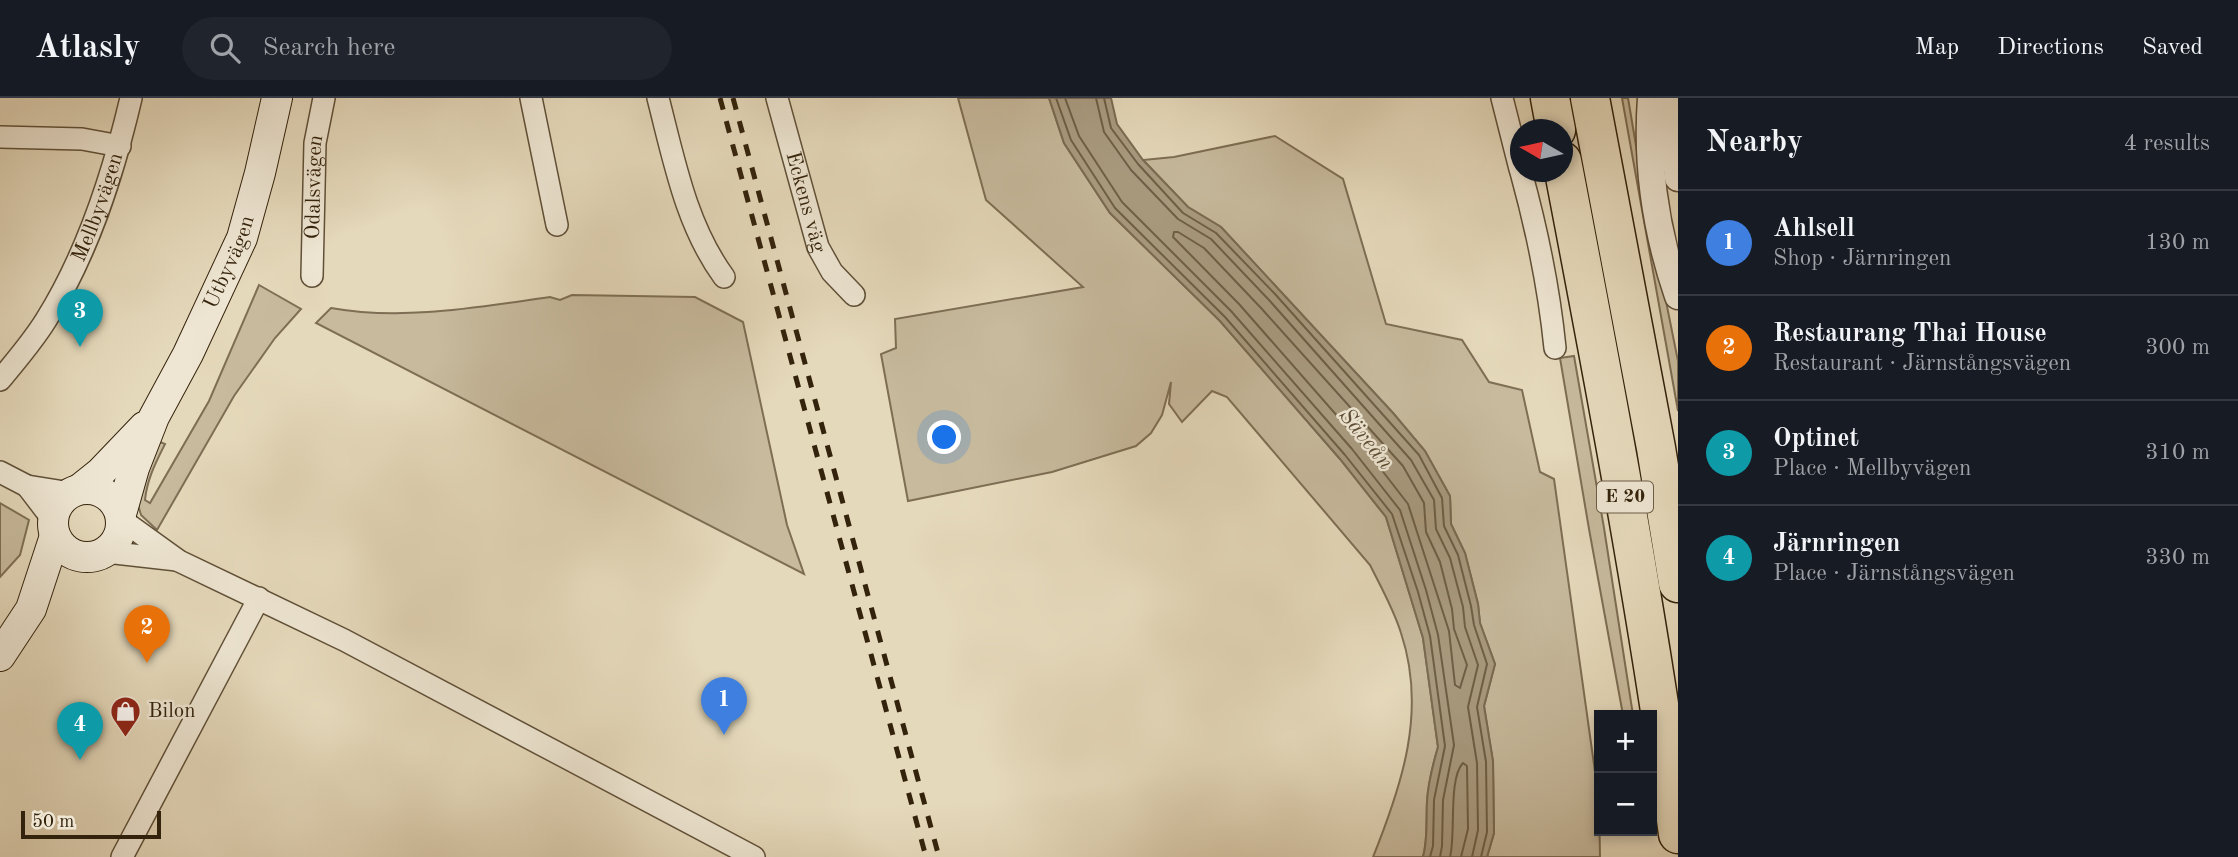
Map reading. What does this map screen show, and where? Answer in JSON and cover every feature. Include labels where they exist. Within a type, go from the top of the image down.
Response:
[{"type":"highway","points":[[1550,98],[1554,119]]},
{"type":"highway","name":"E 20","points":[[1590,98],[1656,448],[1678,583]]},
{"type":"highway","points":[[1609,98],[1630,309]]},
{"type":"highway","name":"E 20","points":[[1567,182],[1618,455],[1657,685],[1678,834]]},
{"type":"main road","name":"Utbyvägen","points":[[31,608],[96,555],[115,543],[121,532],[121,517],[134,468],[154,417],[188,354],[242,238],[277,98]]},
{"type":"main road","name":"Utbyvägen","points":[[0,656],[31,608],[54,528],[58,504],[100,473],[154,417]]},
{"type":"main road","points":[[75,491],[91,489],[110,497],[121,517]]},
{"type":"main road","points":[[54,528],[68,552],[96,555]]},
{"type":"street","name":"Mellbyvägen","points":[[0,380],[45,323],[87,242],[120,146],[131,98]]},
{"type":"street","name":"Odalsvägen","points":[[312,276],[314,143],[324,98]]},
{"type":"street","points":[[531,98],[557,225]]},
{"type":"street","points":[[658,98],[681,186],[693,220],[702,244],[723,277]]},
{"type":"street","name":"Eckens väg","points":[[777,98],[818,247],[832,272],[854,295]]},
{"type":"street","points":[[1502,98],[1510,128]]},
{"type":"street","points":[[1651,98],[1648,134],[1670,180]]},
{"type":"street","points":[[1668,98],[1670,180],[1666,261],[1678,296]]},
{"type":"street","points":[[0,136],[82,139],[120,146]]},
{"type":"street","points":[[1524,182],[1537,230],[1551,306],[1555,348]]},
{"type":"street","points":[[0,472],[27,486],[75,491]]},
{"type":"street","points":[[27,486],[54,528]]},
{"type":"street","points":[[121,517],[179,561],[344,640],[754,857]]},
{"type":"street","points":[[96,555],[179,561]]},
{"type":"street","points":[[122,857],[259,598]]},
{"type":"shaded area","points":[[958,98],[1049,98],[1064,143],[1110,213],[1220,321],[1340,459],[1386,517],[1423,638],[1438,747],[1428,788],[1423,857],[1373,857],[1401,775],[1411,719],[1412,691],[1408,662],[1395,616],[1370,565],[1227,397],[1212,391],[1182,422],[1169,404],[1171,382],[1162,415],[1151,433],[1136,446],[1052,472],[908,501],[881,354],[896,348],[895,319],[1083,287],[986,200]]},
{"type":"shaded area","points":[[1622,98],[1628,98],[1678,361],[1678,411]]},
{"type":"shaded area","points":[[1275,136],[1343,179],[1386,324],[1462,340],[1489,382],[1522,390],[1540,472],[1554,479],[1594,764],[1594,836],[1600,836],[1600,857],[1487,857],[1494,833],[1493,762],[1484,706],[1495,664],[1480,623],[1465,553],[1451,524],[1450,496],[1425,451],[1393,413],[1221,227],[1188,207],[1143,160],[1174,157]]},
{"type":"shaded area","points":[[259,285],[301,309],[275,338],[234,396],[157,530],[141,515],[136,498],[158,441],[165,444],[148,485],[145,500],[150,503],[209,401]]},
{"type":"shaded area","points":[[572,295],[695,297],[743,322],[787,525],[804,574],[316,323],[331,308],[358,312],[413,313],[550,297],[560,300]]},
{"type":"shaded area","points":[[1574,356],[1632,710],[1622,710],[1560,358]]},
{"type":"shaded area","points":[[0,503],[29,520],[20,555],[0,577]]},
{"type":"water","name":"Säveån","points":[[1049,98],[1111,98],[1117,124],[1143,160],[1188,207],[1221,227],[1425,451],[1450,496],[1451,524],[1465,553],[1480,623],[1495,664],[1484,706],[1493,761],[1494,833],[1487,857],[1423,857],[1428,788],[1438,747],[1423,638],[1386,517],[1340,459],[1220,321],[1110,213],[1064,143]]},
{"type":"railway","points":[[720,98],[926,857]]},
{"type":"railway","points":[[733,98],[939,857]]},
{"type":"place","name":"Optinet","points":[[80,347]]},
{"type":"place","name":"Restaurang Thai House","points":[[147,663]]},
{"type":"place","name":"Ahlsell","points":[[724,735]]},
{"type":"place","name":"Bilon","points":[[125,738]]},
{"type":"place","name":"Järnringen","points":[[80,760]]}]
